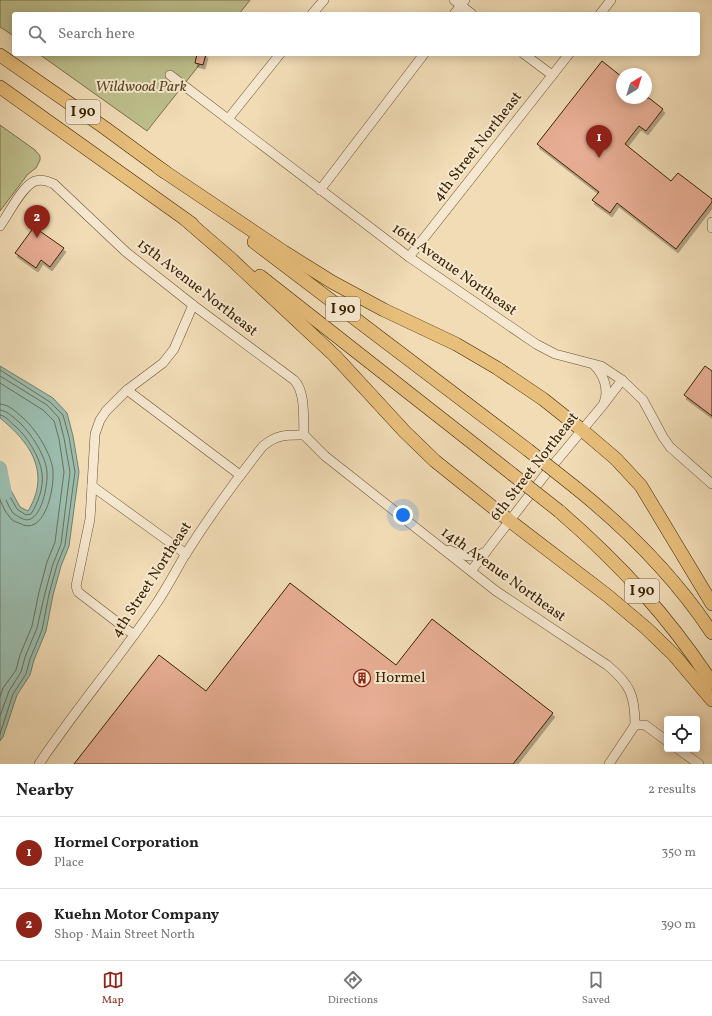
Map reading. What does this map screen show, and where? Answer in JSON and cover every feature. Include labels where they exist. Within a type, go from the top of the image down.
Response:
[{"type":"highway","name":"I 90","points":[[3,57],[68,101],[159,168],[576,488],[642,546],[680,590],[712,633]]},
{"type":"highway","name":"I 90","points":[[0,87],[186,220],[285,295],[559,511],[605,552],[635,583],[676,632],[712,684]]},
{"type":"highway","points":[[159,168],[284,252],[332,282],[384,310],[456,344],[497,368],[536,394],[582,430],[616,459],[641,486],[712,604]]},
{"type":"highway","points":[[186,220],[230,258],[334,356],[429,456],[510,521],[608,596],[646,628],[674,654],[712,700]]},
{"type":"street","points":[[314,12],[324,0]]},
{"type":"street","points":[[602,12],[611,0]]},
{"type":"street","points":[[455,12],[460,2],[470,12]]},
{"type":"street","points":[[228,119],[278,56]]},
{"type":"street","points":[[320,190],[422,56]]},
{"type":"street","points":[[527,56],[552,75]]},
{"type":"street","name":"4th Street Northeast","points":[[409,257],[567,56]]},
{"type":"street","name":"16th Avenue Northeast","points":[[170,75],[409,257],[543,348],[564,357],[601,366],[622,380],[643,400],[662,437],[670,447],[712,484]]},
{"type":"street","name":"15th Avenue Northeast","points":[[0,226],[24,191],[36,181],[48,181],[59,188],[126,252],[193,305],[298,384],[301,393],[304,436]]},
{"type":"street","points":[[712,222],[712,228]]},
{"type":"street","points":[[134,635],[78,592],[76,586],[90,519],[95,434],[100,420],[106,411],[127,390],[163,363],[174,349],[193,305]]},
{"type":"street","points":[[591,363],[599,371],[605,383],[606,394],[603,405]]},
{"type":"street","name":"6th Street Northeast","points":[[471,571],[558,457],[603,405],[622,380]]},
{"type":"street","points":[[127,390],[240,475]]},
{"type":"street","name":"4th Street Northeast","points":[[39,764],[57,737],[134,635],[168,586],[186,554],[216,509],[263,446],[272,438],[286,435],[304,436]]},
{"type":"street","name":"14th Avenue Northeast","points":[[304,436],[325,456],[518,607],[607,665],[618,674],[624,680],[633,700],[635,708],[635,725]]},
{"type":"street","points":[[92,486],[186,554]]},
{"type":"street","points":[[435,543],[470,557],[481,555],[486,552]]},
{"type":"street","points":[[609,764],[635,725],[645,725],[664,739]]},
{"type":"street","points":[[682,752],[699,764]]},
{"type":"green space","points":[[0,0],[250,0],[241,12],[12,12],[12,35],[0,27]]},
{"type":"green space","name":"Wildwood Park","points":[[42,56],[206,56],[147,131]]},
{"type":"green space","points":[[0,125],[35,150],[40,156],[40,160],[36,168],[28,174],[0,211]]},
{"type":"water","points":[[0,366],[53,398],[67,413],[73,436],[79,472],[69,546],[61,566],[53,595],[46,631],[34,660],[30,675],[17,695],[3,737],[0,741],[0,491],[2,474],[20,507],[28,511],[35,497],[38,484],[37,471],[29,448],[0,418]]},
{"type":"building","points":[[197,56],[205,56],[203,65],[195,63]]},
{"type":"building","points":[[602,61],[616,72],[616,104],[652,104],[652,100],[663,109],[646,131],[639,126],[625,144],[671,181],[678,173],[712,199],[712,202],[676,249],[617,203],[610,213],[592,200],[599,192],[537,144]]},
{"type":"building","points":[[34,227],[64,248],[50,267],[41,260],[36,268],[15,253]]},
{"type":"building","points":[[705,366],[712,371],[712,416],[684,395]]},
{"type":"building","name":"Hormel","points":[[290,583],[396,665],[432,619],[553,713],[513,764],[74,764],[159,655],[206,691]]},
{"type":"waterway","points":[[0,468],[5,493]]},
{"type":"place","name":"Hormel Corporation","points":[[599,158]]},
{"type":"place","name":"Kuehn Motor Company","points":[[37,238]]},
{"type":"place","name":"Hormel","points":[[362,678]]}]
